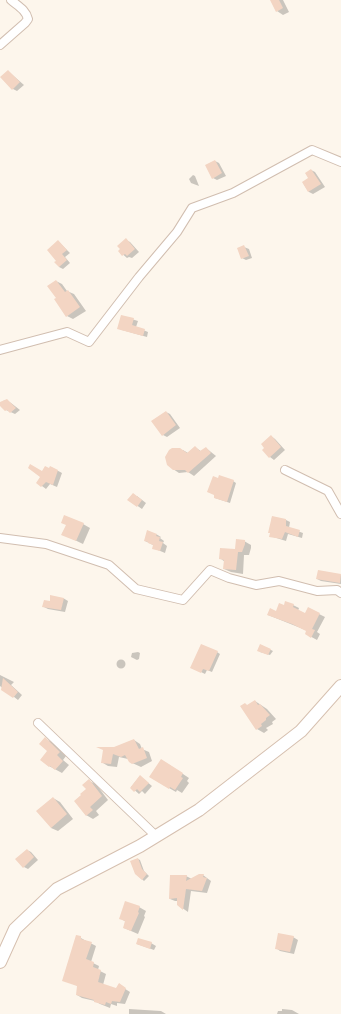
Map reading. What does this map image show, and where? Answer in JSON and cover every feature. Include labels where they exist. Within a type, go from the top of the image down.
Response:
[{"type":"main road","points":[[0,962],[15,929],[57,889],[140,846],[199,810],[301,731],[341,686]]},
{"type":"street","points":[[0,45],[28,19],[23,10],[11,0]]},
{"type":"street","points":[[0,350],[67,332],[89,342],[139,277],[177,232],[192,208],[232,193],[312,150],[341,162]]},
{"type":"street","points":[[285,470],[328,491],[341,514]]},
{"type":"street","points":[[0,538],[46,544],[109,564],[136,589],[184,600],[210,570],[229,578],[256,585],[279,581],[317,591],[338,590],[341,593]]},
{"type":"street","points":[[38,723],[156,836]]},
{"type":"building","points":[[270,0],[279,0],[283,8],[276,12]]},
{"type":"building","points":[[8,70],[20,82],[12,90],[0,77]]},
{"type":"building","points":[[215,160],[222,173],[212,179],[205,165]]},
{"type":"building","points":[[311,169],[321,184],[308,192],[302,182],[308,178],[305,173]]},
{"type":"building","points":[[126,238],[135,249],[127,256],[125,254],[122,256],[118,251],[120,249],[117,246]]},
{"type":"building","points":[[58,240],[67,250],[62,254],[67,260],[59,267],[54,262],[56,261],[47,250]]},
{"type":"building","points":[[244,245],[249,256],[241,259],[237,248]]},
{"type":"building","points":[[56,280],[65,292],[68,290],[80,307],[66,317],[54,299],[56,298],[47,286]]},
{"type":"building","points":[[121,315],[134,318],[132,325],[145,329],[143,336],[117,329]]},
{"type":"building","points":[[7,399],[16,408],[10,413],[7,410],[5,411],[0,406],[0,402]]},
{"type":"building","points":[[166,411],[176,425],[162,436],[151,421]]},
{"type":"building","points":[[271,435],[281,447],[269,458],[262,450],[264,448],[261,444]]},
{"type":"building","points":[[195,446],[200,451],[206,447],[211,453],[188,473],[185,470],[173,470],[167,465],[165,457],[169,450],[172,448],[180,448],[187,453]]},
{"type":"building","points":[[30,464],[42,471],[45,466],[49,468],[50,466],[58,470],[53,485],[46,482],[41,487],[36,483],[40,477],[28,468]]},
{"type":"building","points":[[219,475],[234,480],[227,502],[214,498],[214,495],[207,492],[213,476],[218,478]]},
{"type":"building","points":[[133,493],[142,500],[137,507],[127,500]]},
{"type":"building","points":[[64,515],[84,523],[76,541],[61,535],[66,525],[61,523]]},
{"type":"building","points":[[272,516],[286,519],[286,526],[300,530],[298,537],[285,532],[282,539],[269,537],[270,533],[268,533]]},
{"type":"building","points":[[147,530],[157,534],[156,536],[160,537],[159,541],[163,542],[160,551],[152,549],[153,545],[144,541]]},
{"type":"building","points":[[236,539],[245,540],[245,544],[242,552],[238,552],[236,570],[223,569],[224,560],[219,559],[220,548],[235,549]]},
{"type":"building","points":[[318,570],[341,574],[340,583],[316,579]]},
{"type":"building","points":[[50,595],[64,598],[61,610],[42,607],[44,600],[50,601]]},
{"type":"building","points":[[285,601],[294,604],[293,607],[305,613],[308,607],[320,613],[312,629],[315,630],[311,638],[305,634],[306,631],[267,615],[270,608],[276,611],[279,603],[284,605]]},
{"type":"building","points":[[201,644],[218,651],[209,671],[203,669],[201,673],[190,668]]},
{"type":"building","points":[[260,644],[271,649],[268,655],[257,651]]},
{"type":"building","points":[[3,678],[18,692],[13,698],[1,690]]},
{"type":"building","points":[[255,700],[258,705],[260,704],[270,715],[261,724],[262,726],[256,730],[240,706],[245,703],[247,705]]},
{"type":"building","points":[[45,737],[60,752],[57,755],[63,761],[55,770],[40,760],[47,751],[39,744]]},
{"type":"building","points":[[134,739],[139,749],[143,747],[147,758],[132,764],[125,755],[121,757],[113,754],[111,764],[101,763],[103,750],[96,747],[114,747]]},
{"type":"building","points":[[161,759],[183,773],[181,777],[183,778],[175,790],[170,787],[169,789],[149,777]]},
{"type":"building","points":[[140,775],[149,783],[140,792],[137,789],[134,792],[130,788]]},
{"type":"building","points":[[89,779],[102,796],[90,807],[93,810],[86,816],[74,801],[86,789],[82,785]]},
{"type":"building","points":[[53,797],[67,814],[51,828],[36,811]]},
{"type":"building","points":[[27,849],[34,857],[23,868],[15,859]]},
{"type":"building","points":[[138,858],[142,869],[147,874],[142,880],[135,874],[130,861]]},
{"type":"building","points":[[199,874],[204,874],[203,877],[207,878],[202,891],[186,889],[183,910],[177,905],[177,898],[169,899],[170,875],[187,875],[186,881]]},
{"type":"building","points":[[125,901],[140,906],[139,913],[131,931],[123,928],[125,921],[119,919]]},
{"type":"building","points":[[278,933],[294,936],[290,952],[275,949]]},
{"type":"building","points":[[76,935],[81,936],[81,939],[92,942],[86,959],[94,962],[93,967],[101,970],[98,982],[116,988],[119,983],[126,988],[120,1002],[112,1001],[111,1004],[106,1002],[105,1005],[94,1002],[94,1000],[76,995],[77,986],[62,981]]},
{"type":"building","points":[[138,938],[152,942],[150,949],[136,944]]}]
